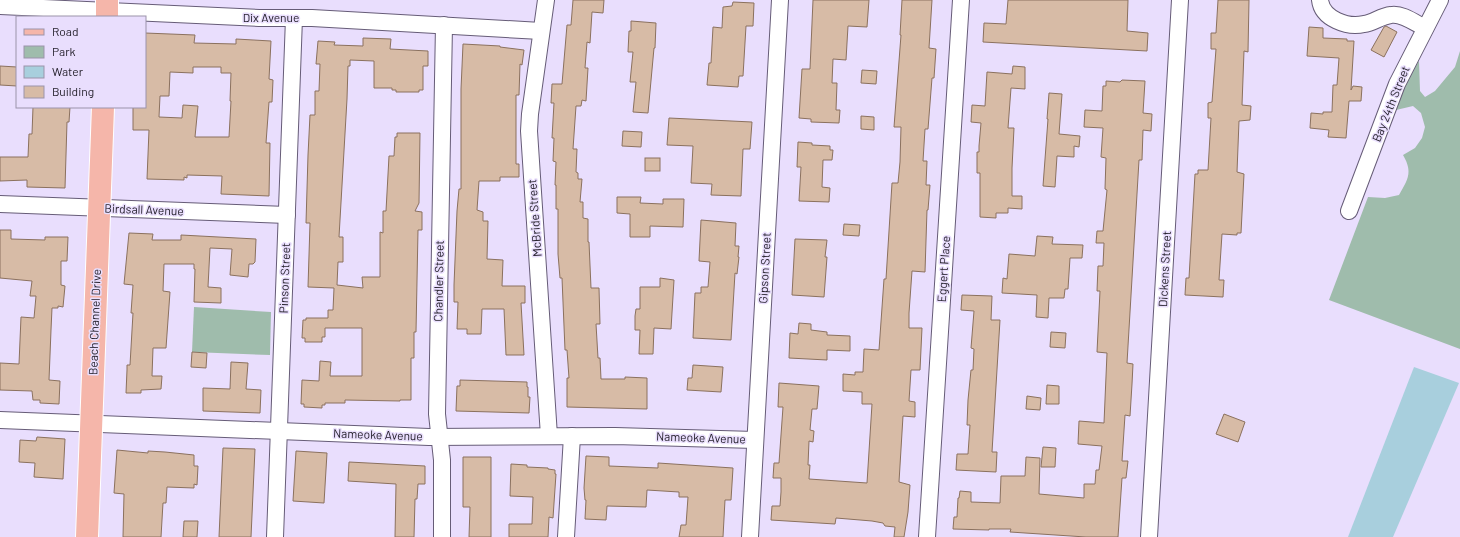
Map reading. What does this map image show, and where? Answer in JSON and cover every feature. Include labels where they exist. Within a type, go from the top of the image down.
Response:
[{"type":"main road","name":"Beach Channel Drive","points":[[87,537],[103,108]]},
{"type":"street","name":"McBride Street","points":[[546,0],[530,114],[530,131],[549,436]]},
{"type":"street","name":"Gipson Street","points":[[750,537],[780,0]]},
{"type":"street","name":"Eggert Place","points":[[927,537],[961,0]]},
{"type":"street","name":"Dickens Street","points":[[1149,537],[1180,0]]},
{"type":"street","points":[[1320,0],[1325,13],[1345,24],[1366,24],[1391,14],[1399,15],[1425,28]]},
{"type":"street","name":"Bay 24th Street","points":[[1349,211],[1397,84],[1440,0]]},
{"type":"street","name":"Dix Avenue","points":[[0,6],[259,18],[312,18],[541,31]]},
{"type":"street","name":"Pinson Street","points":[[275,537],[294,18]]},
{"type":"street","name":"Chandler Street","points":[[442,537],[442,460],[437,414],[444,25]]},
{"type":"street","name":"Birdsall Avenue","points":[[0,204],[287,215]]},
{"type":"street","name":"Nameoke Avenue","points":[[0,420],[279,432],[440,437],[614,436],[755,440]]},
{"type":"street","points":[[566,537],[572,436]]},
{"type":"green space","points":[[1460,51],[1460,349],[1329,300],[1368,197],[1385,198],[1399,195],[1407,180],[1409,171],[1403,155],[1415,148],[1422,138],[1425,127],[1421,113],[1413,106],[1396,110],[1404,83],[1419,61],[1420,91],[1425,97],[1435,91],[1455,67]]},
{"type":"green space","points":[[194,307],[271,312],[270,355],[192,352]]},
{"type":"water","points":[[1414,367],[1459,383],[1393,537],[1348,537]]},
{"type":"building","points":[[573,0],[604,0],[603,13],[592,12],[590,43],[587,42],[585,68],[588,68],[586,101],[582,100],[581,106],[576,106],[573,149],[577,149],[576,172],[578,173],[578,179],[582,179],[580,202],[583,202],[583,218],[588,219],[591,288],[599,288],[600,324],[596,324],[601,379],[625,379],[625,377],[647,378],[647,409],[567,407],[567,378],[569,378],[567,350],[565,350],[562,278],[560,278],[558,254],[558,209],[556,209],[555,185],[556,162],[553,161],[554,138],[552,138],[554,103],[551,103],[552,84],[562,84],[567,25],[571,25]]},
{"type":"building","points":[[813,0],[869,0],[867,27],[848,26],[846,60],[833,59],[832,83],[837,83],[836,110],[840,110],[839,123],[811,122],[811,119],[799,118],[802,69],[810,69]]},
{"type":"building","points":[[902,0],[932,0],[929,48],[936,49],[928,129],[925,129],[923,161],[927,161],[926,185],[930,185],[927,210],[925,272],[912,271],[909,313],[909,328],[922,328],[920,370],[911,370],[909,401],[915,402],[915,417],[903,416],[899,482],[910,485],[908,512],[904,537],[894,537],[895,527],[885,526],[883,523],[872,521],[836,518],[835,524],[771,520],[772,506],[780,506],[781,492],[781,478],[773,478],[774,463],[779,463],[783,407],[778,407],[779,383],[819,386],[817,409],[812,409],[810,430],[814,431],[813,442],[809,441],[809,479],[867,483],[872,404],[862,404],[862,392],[843,391],[843,374],[855,375],[855,372],[863,372],[864,349],[879,350],[884,279],[886,279],[892,183],[898,183],[900,162],[901,127],[894,127],[901,35]]},
{"type":"building","points":[[1008,0],[1128,0],[1127,31],[1148,33],[1147,51],[983,42],[984,23],[1006,24]]},
{"type":"building","points":[[1218,0],[1249,0],[1248,52],[1244,51],[1242,105],[1251,106],[1250,120],[1239,121],[1237,172],[1244,174],[1241,233],[1237,233],[1237,235],[1222,234],[1219,280],[1224,280],[1223,297],[1185,295],[1186,278],[1189,278],[1195,174],[1198,174],[1198,170],[1208,170],[1211,118],[1208,118],[1208,103],[1212,102],[1216,49],[1211,49],[1211,33],[1216,33]]},
{"type":"building","points":[[733,2],[754,3],[753,26],[746,26],[743,76],[739,76],[738,87],[707,85],[709,63],[711,63],[713,27],[722,28],[723,7],[732,6]]},
{"type":"building","points":[[631,21],[656,23],[655,48],[648,113],[633,112],[636,82],[630,82],[633,52],[628,52]]},
{"type":"building","points":[[1386,26],[1397,32],[1384,57],[1371,50]]},
{"type":"building","points":[[1309,27],[1323,28],[1323,38],[1347,39],[1347,41],[1354,41],[1351,90],[1353,86],[1362,87],[1361,101],[1349,101],[1346,138],[1328,137],[1329,130],[1310,128],[1311,113],[1323,114],[1323,112],[1332,112],[1333,85],[1337,85],[1339,58],[1307,56]]},
{"type":"building","points":[[146,33],[195,35],[194,43],[236,44],[236,39],[271,41],[269,79],[273,80],[272,102],[269,102],[266,143],[270,143],[269,196],[221,194],[222,176],[187,175],[187,178],[184,177],[184,180],[147,179],[149,130],[133,130],[133,108],[146,108]],"holes":[[[193,67],[221,67],[221,73],[231,73],[229,137],[195,137],[198,106],[183,105],[182,118],[159,117],[160,96],[169,96],[170,72],[193,73]]]},
{"type":"building","points":[[363,38],[391,39],[390,49],[428,51],[428,66],[423,66],[423,90],[419,90],[419,92],[396,92],[396,90],[392,90],[392,88],[374,88],[374,61],[350,60],[350,66],[348,66],[339,237],[343,237],[343,262],[338,262],[337,285],[363,288],[362,277],[380,277],[380,232],[383,233],[383,211],[386,211],[389,156],[394,156],[395,137],[397,137],[397,133],[420,133],[419,203],[415,211],[422,212],[422,230],[418,230],[416,332],[414,332],[414,358],[411,358],[411,400],[345,400],[345,403],[325,403],[325,405],[322,405],[322,408],[304,407],[304,404],[301,404],[302,380],[319,381],[320,361],[331,362],[330,376],[362,376],[362,328],[325,328],[325,337],[322,337],[322,342],[305,342],[305,338],[302,338],[303,320],[306,320],[306,318],[328,318],[328,310],[333,310],[334,288],[308,287],[310,223],[306,223],[308,155],[310,115],[315,115],[315,91],[319,91],[320,64],[316,64],[318,41],[335,42],[334,45],[363,46]]},
{"type":"building","points":[[463,44],[500,46],[524,50],[522,65],[520,64],[519,95],[516,95],[516,164],[519,164],[519,177],[500,177],[500,181],[479,181],[477,210],[483,212],[483,221],[488,221],[487,259],[503,260],[502,286],[525,286],[525,303],[521,303],[524,355],[506,355],[504,309],[482,309],[481,334],[467,334],[467,329],[457,329],[458,302],[454,302],[454,285],[457,211],[459,189],[461,189],[461,89]]},
{"type":"building","points":[[0,66],[16,67],[16,86],[0,85]]},
{"type":"building","points":[[1013,66],[1025,67],[1025,89],[1011,88],[1008,128],[1014,128],[1012,196],[1022,196],[1022,209],[1008,208],[1008,213],[996,213],[996,218],[980,217],[980,173],[977,173],[977,152],[979,152],[981,123],[971,122],[972,105],[985,106],[987,72],[1012,74]]},
{"type":"building","points":[[862,70],[877,71],[876,84],[861,83]]},
{"type":"building","points":[[1122,80],[1145,81],[1143,113],[1152,114],[1151,131],[1143,130],[1142,160],[1139,160],[1127,363],[1133,364],[1132,384],[1130,416],[1125,415],[1122,461],[1128,461],[1126,478],[1122,478],[1118,537],[1086,537],[1010,532],[1011,529],[953,529],[954,517],[957,517],[960,491],[971,492],[971,502],[1000,503],[1001,476],[1025,476],[1026,457],[1040,458],[1039,494],[1084,498],[1084,484],[1095,484],[1096,470],[1099,470],[1102,446],[1078,444],[1079,421],[1104,423],[1107,353],[1097,352],[1100,291],[1097,291],[1098,266],[1103,266],[1104,243],[1096,243],[1097,231],[1103,231],[1107,190],[1105,189],[1106,158],[1101,157],[1103,128],[1084,127],[1085,110],[1102,111],[1103,86],[1106,86],[1106,81],[1120,82]]},
{"type":"building","points":[[1049,93],[1062,94],[1059,134],[1080,136],[1079,147],[1074,146],[1074,157],[1057,156],[1055,187],[1043,186]]},
{"type":"building","points":[[33,108],[70,108],[69,122],[67,122],[65,188],[27,187],[27,180],[0,181],[0,157],[28,157],[29,134],[32,134]]},
{"type":"building","points":[[861,116],[874,117],[874,130],[861,129]]},
{"type":"building","points":[[669,118],[752,122],[750,149],[743,149],[741,196],[711,195],[712,184],[691,183],[693,146],[667,145]]},
{"type":"building","points":[[623,131],[642,132],[641,147],[622,146]]},
{"type":"building","points":[[798,142],[812,143],[812,145],[830,146],[830,150],[833,150],[832,160],[823,160],[822,187],[830,188],[829,202],[799,201],[801,167],[797,167]]},
{"type":"building","points":[[645,158],[660,158],[660,171],[645,171]]},
{"type":"building","points":[[617,197],[641,197],[640,203],[663,204],[663,199],[684,199],[683,227],[650,226],[650,237],[630,237],[630,214],[617,213]]},
{"type":"building","points":[[701,220],[736,223],[735,246],[739,246],[739,257],[737,274],[735,273],[731,340],[693,338],[695,293],[701,293],[701,287],[708,287],[710,262],[699,261]]},
{"type":"building","points":[[844,224],[860,225],[859,236],[843,235]]},
{"type":"building","points":[[0,230],[11,230],[11,239],[45,240],[45,237],[68,237],[67,261],[61,261],[61,285],[65,286],[63,307],[58,306],[58,308],[52,308],[49,380],[60,381],[59,404],[40,403],[40,400],[33,400],[32,391],[0,390],[0,363],[19,364],[21,317],[34,318],[36,296],[30,296],[32,281],[0,278]]},
{"type":"building","points":[[129,233],[153,234],[152,240],[181,240],[181,235],[256,239],[255,262],[253,264],[249,264],[248,277],[230,275],[232,249],[210,248],[208,287],[221,288],[221,303],[194,302],[194,264],[164,264],[163,291],[170,292],[166,348],[153,348],[152,376],[162,376],[161,389],[141,390],[141,393],[126,393],[127,365],[130,365],[133,313],[131,313],[133,285],[124,284]]},
{"type":"building","points":[[1037,236],[1053,237],[1052,244],[1083,245],[1082,258],[1070,258],[1068,289],[1065,289],[1064,298],[1049,298],[1048,318],[1036,317],[1037,295],[1002,293],[1003,278],[1007,279],[1009,254],[1035,256]]},
{"type":"building","points":[[795,239],[827,240],[824,297],[792,295]]},
{"type":"building","points":[[660,278],[674,280],[671,329],[654,328],[653,354],[639,354],[640,330],[635,330],[635,316],[636,309],[640,309],[640,287],[660,287]]},
{"type":"building","points":[[962,295],[992,296],[991,320],[1000,320],[992,452],[997,452],[996,472],[956,470],[957,454],[968,454],[970,425],[967,425],[968,400],[971,370],[973,370],[974,349],[971,348],[974,311],[961,310]]},
{"type":"building","points":[[799,323],[811,324],[811,330],[827,332],[827,335],[850,336],[850,351],[827,350],[827,360],[789,358],[790,333],[798,334]]},
{"type":"building","points":[[1051,332],[1066,333],[1065,348],[1050,347]]},
{"type":"building","points":[[192,352],[207,353],[206,368],[191,367]]},
{"type":"building","points":[[231,362],[248,363],[246,389],[261,390],[260,413],[203,411],[203,388],[230,389]]},
{"type":"building","points":[[693,365],[723,367],[721,392],[687,390],[688,378],[692,378]]},
{"type":"building","points":[[460,380],[527,382],[528,397],[530,397],[529,413],[456,411],[457,386],[460,386]]},
{"type":"building","points":[[1047,385],[1059,386],[1059,404],[1046,404]]},
{"type":"building","points":[[1027,396],[1041,398],[1040,410],[1026,409]]},
{"type":"building","points":[[1224,414],[1245,422],[1238,442],[1216,434]]},
{"type":"building","points":[[37,437],[65,439],[63,479],[34,477],[35,463],[19,462],[20,440],[36,441]]},
{"type":"building","points":[[1043,447],[1056,448],[1055,467],[1041,467]]},
{"type":"building","points":[[223,448],[255,449],[251,537],[219,537]]},
{"type":"building","points":[[117,450],[194,455],[194,466],[198,466],[197,485],[194,484],[194,488],[167,487],[166,503],[163,503],[161,537],[123,537],[124,494],[114,493]]},
{"type":"building","points":[[296,451],[327,453],[324,503],[293,501]]},
{"type":"building","points":[[586,456],[609,457],[609,466],[658,468],[658,463],[733,468],[731,500],[725,500],[723,537],[679,537],[681,525],[686,525],[688,497],[679,497],[679,492],[647,490],[646,507],[607,506],[606,520],[585,519],[586,500],[584,488]]},
{"type":"building","points":[[463,457],[491,457],[491,537],[469,537],[470,507],[463,507]]},
{"type":"building","points":[[349,462],[425,466],[425,484],[418,484],[417,499],[415,499],[414,537],[395,537],[396,484],[348,481]]},
{"type":"building","points":[[511,464],[555,470],[553,518],[549,517],[548,537],[509,537],[509,524],[532,524],[533,497],[510,496]]},
{"type":"building","points":[[184,521],[198,521],[197,537],[183,537]]}]
